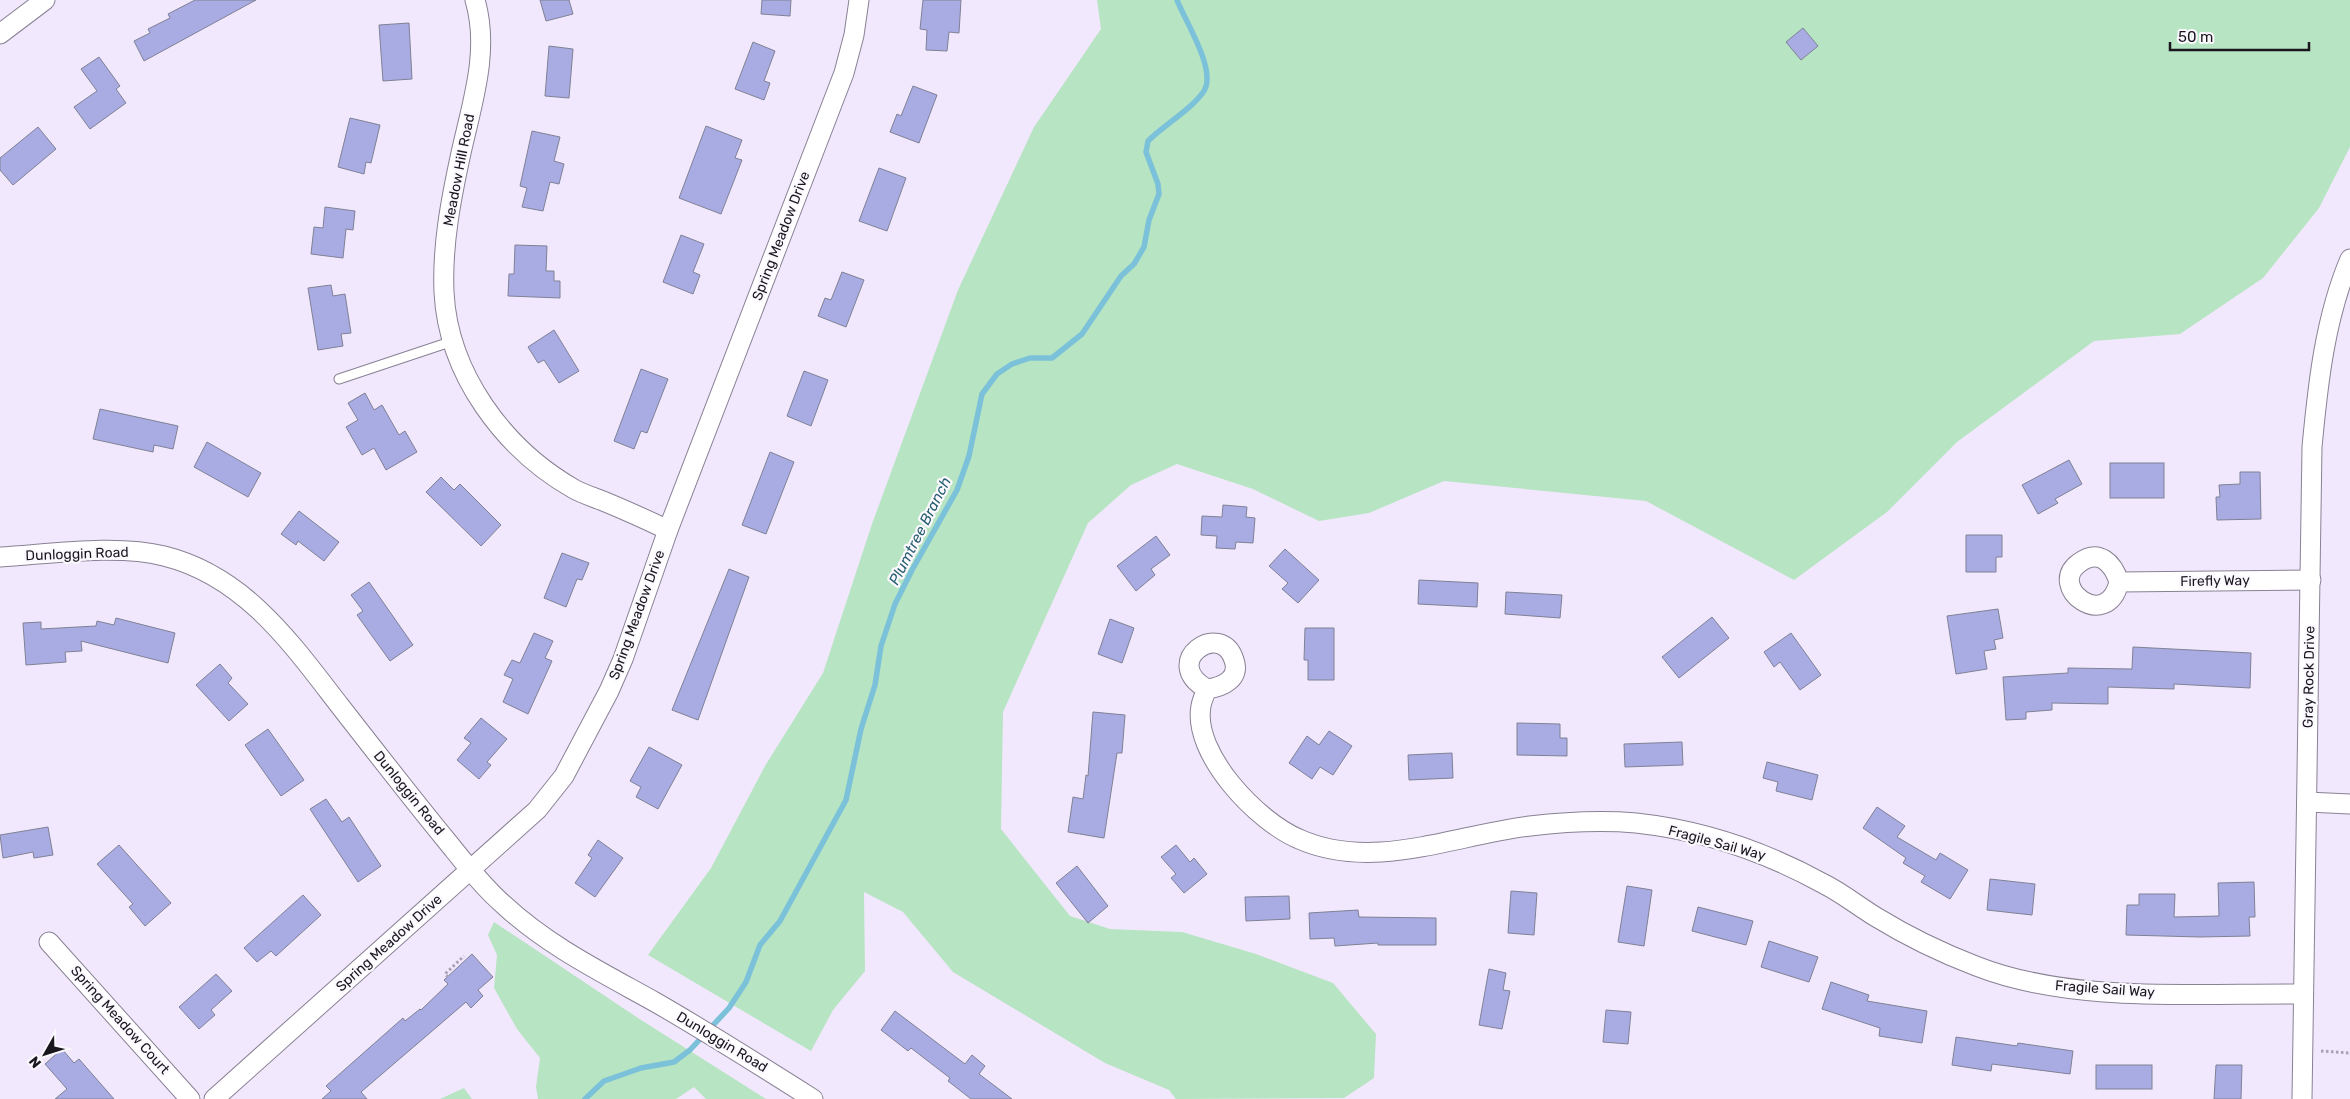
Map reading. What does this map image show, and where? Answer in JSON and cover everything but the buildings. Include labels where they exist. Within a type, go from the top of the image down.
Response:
[{"type":"street","points":[[0,34],[45,0]]},
{"type":"street","name":"Meadow Hill Road","points":[[475,0],[481,38],[479,71],[449,207],[445,248],[444,292],[452,341],[464,372],[482,404],[507,436],[538,464],[575,490],[668,530]]},
{"type":"street","name":"Spring Meadow Drive","points":[[214,1099],[471,871],[537,810],[564,776],[609,691],[668,530],[844,73],[854,35],[859,0]]},
{"type":"street","name":"Gray Rock Drive","points":[[2302,1099],[2302,994],[2312,447],[2317,391],[2325,345],[2336,298],[2350,259]]},
{"type":"street","name":"Dunloggin Road","points":[[0,557],[116,551],[147,553],[185,562],[229,584],[264,612],[297,650],[407,794],[471,871],[503,904],[540,935],[719,1040],[813,1099]]},
{"type":"street","name":"Firefly Way","points":[[2118,582],[2311,580]]},
{"type":"street","name":"Fragile Sail Way","points":[[1207,689],[1201,706],[1201,722],[1213,756],[1228,780],[1244,800],[1269,822],[1298,839],[1332,850],[1367,854],[1411,848],[1529,826],[1581,822],[1635,823],[1687,832],[1739,846],[1781,861],[1826,885],[1879,919],[1926,944],[1978,967],[2026,981],[2073,990],[2120,993],[2302,994]]},
{"type":"street","points":[[2307,802],[2350,804]]},
{"type":"street","name":"Spring Meadow Court","points":[[49,942],[190,1099]]},
{"type":"lane","points":[[339,379],[452,341]]},
{"type":"path","points":[[448,977],[446,974],[464,956]]},
{"type":"path","points":[[2302,1050],[2350,1053]]},
{"type":"green space","points":[[1097,0],[2350,0],[2350,147],[2319,208],[2263,278],[2180,334],[2094,341],[1957,442],[1887,512],[1794,580],[1646,501],[1444,481],[1369,513],[1319,521],[1253,489],[1177,464],[1131,485],[1088,523],[1003,712],[1001,829],[1070,916],[1110,929],[1182,932],[1256,954],[1333,983],[1376,1034],[1374,1078],[1344,1098],[1176,1099],[1169,1090],[1105,1063],[953,972],[903,912],[864,892],[865,971],[833,1010],[811,1051],[648,955],[711,868],[765,766],[823,673],[872,524],[958,290],[1034,127],[1101,29]]},
{"type":"green space","points":[[494,922],[638,1018],[766,1099],[706,1099],[694,1087],[676,1099],[538,1099],[536,1087],[540,1058],[517,1029],[494,988],[497,955],[488,935]]},
{"type":"green space","points":[[464,1088],[472,1099],[440,1099]]},
{"type":"waterway","name":"Plumtree Branch","points":[[585,1099],[604,1081],[641,1068],[674,1062],[690,1050],[729,1008],[746,982],[760,945],[780,921],[846,800],[861,729],[875,685],[881,646],[895,604],[957,490],[969,456],[982,394],[997,374],[1012,364],[1030,358],[1052,358],[1082,334],[1121,276],[1134,264],[1144,247],[1149,220],[1159,194],[1158,184],[1146,152],[1148,141],[1199,98],[1207,82],[1203,59],[1177,0]]}]
